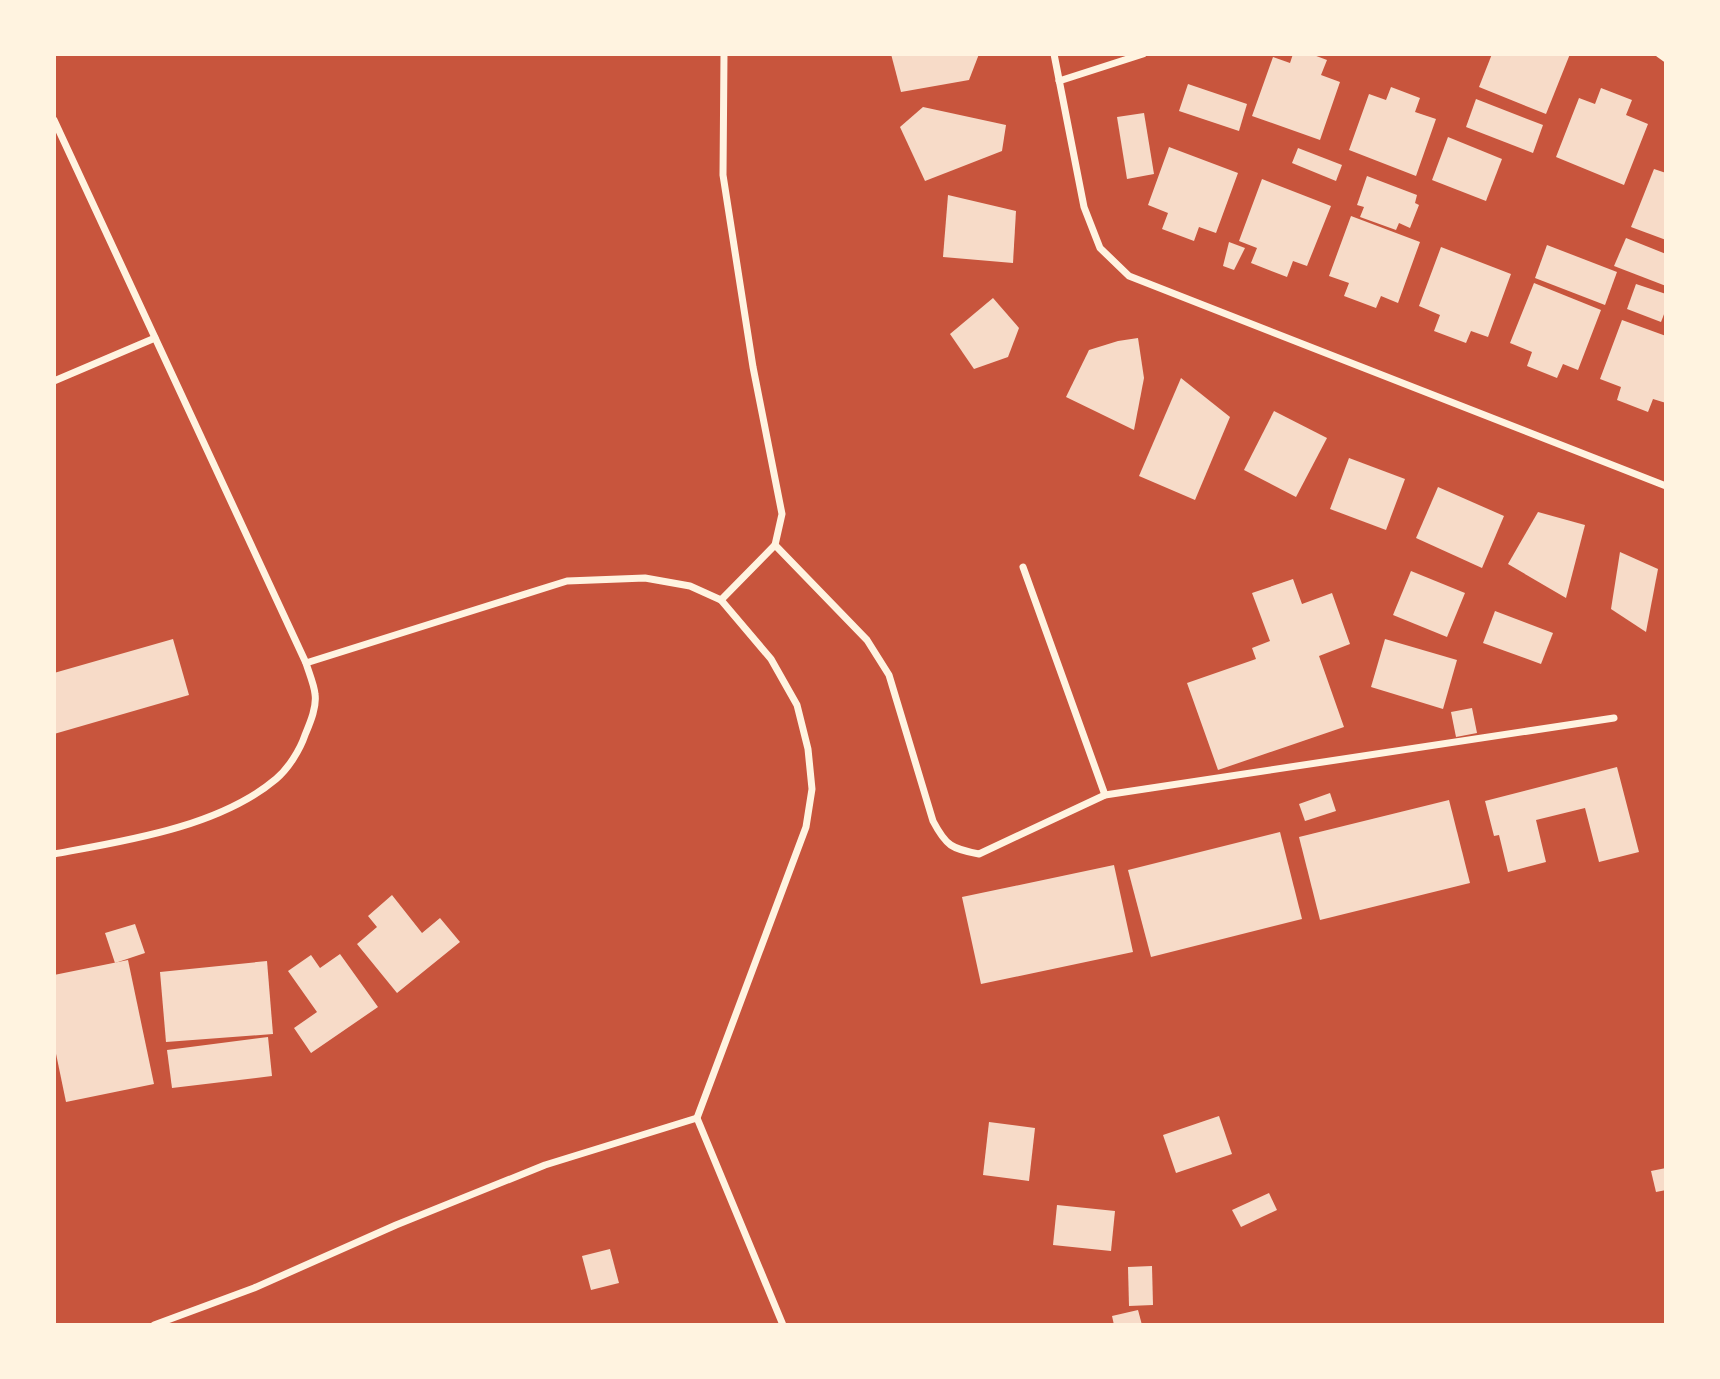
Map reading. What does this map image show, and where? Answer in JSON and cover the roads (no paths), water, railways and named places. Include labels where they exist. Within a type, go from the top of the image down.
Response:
[{"type":"street","points":[[721,600],[775,545],[782,514],[753,367],[723,175],[724,54]]},
{"type":"street","points":[[1054,54],[1084,207],[1100,248],[1129,276],[1666,486]]},
{"type":"street","points":[[1059,81],[1143,54]]},
{"type":"street","points":[[1659,54],[1666,59]]},
{"type":"street","points":[[54,120],[306,663],[316,695],[311,720],[301,746],[277,778],[244,800],[197,820],[144,837],[54,854]]},
{"type":"street","points":[[54,381],[155,338]]},
{"type":"street","points":[[775,545],[867,640],[890,675],[933,821],[943,840],[957,850],[979,853],[1105,795],[1614,718]]},
{"type":"street","points":[[1023,567],[1105,795]]},
{"type":"street","points":[[306,663],[567,581],[645,579],[690,586],[721,600],[771,659],[797,705],[808,749],[812,789],[806,827],[697,1118],[783,1325]]},
{"type":"street","points":[[154,1325],[254,1288],[396,1225],[545,1165],[697,1118]]}]
